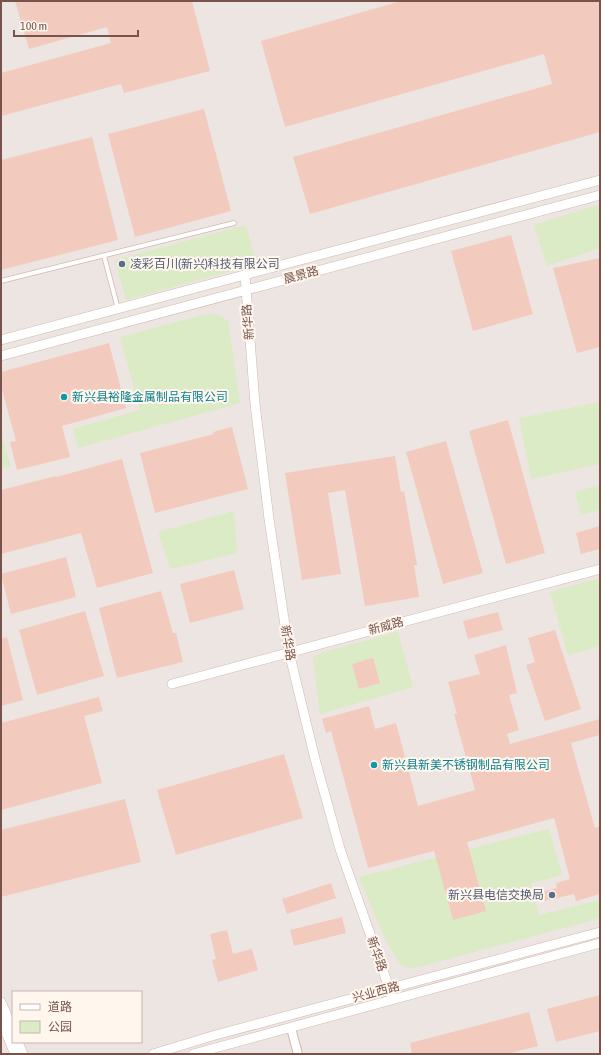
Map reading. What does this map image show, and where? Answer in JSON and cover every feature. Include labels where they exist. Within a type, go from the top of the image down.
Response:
[{"type":"street","name":"晨景路","points":[[1,340],[600,180]]},
{"type":"street","name":"晨景路","points":[[1,356],[600,195]]},
{"type":"street","name":"新华路","points":[[245,275],[245,290],[257,419],[289,652],[315,759],[340,849],[393,999]]},
{"type":"street","name":"新威路","points":[[172,684],[600,569]]},
{"type":"street","name":"兴业西路","points":[[153,1054],[212,1036],[600,932]]},
{"type":"street","name":"兴业西路","points":[[192,1054],[600,943]]},
{"type":"street","points":[[1,1002],[12,1028]]},
{"type":"street","points":[[1,1021],[15,1054]]},
{"type":"street","points":[[291,1028],[298,1054]]},
{"type":"street","points":[[18,1043],[23,1054]]},
{"type":"lane","points":[[1,281],[234,223]]},
{"type":"lane","points":[[104,256],[118,309]]},
{"type":"shaded area","points":[[1,1],[600,1],[600,1054],[1,1054]]},
{"type":"green space","points":[[598,205],[600,211],[600,248],[547,266],[534,225]]},
{"type":"green space","points":[[246,225],[256,264],[126,300],[115,260]]},
{"type":"green space","points":[[217,314],[228,321],[240,403],[78,448],[73,429],[140,410],[120,337],[203,315]]},
{"type":"green space","points":[[600,402],[600,464],[531,479],[519,418]]},
{"type":"green space","points":[[1,434],[11,466],[1,469]]},
{"type":"green space","points":[[600,485],[600,510],[581,515],[575,492]]},
{"type":"green space","points":[[234,511],[237,553],[170,569],[158,532]]},
{"type":"green space","points":[[600,578],[600,646],[568,655],[550,592]]},
{"type":"green space","points":[[398,632],[413,687],[320,714],[313,658],[321,653]]},
{"type":"green space","points":[[549,829],[562,875],[531,883],[539,915],[600,900],[600,918],[419,967],[412,968],[401,964],[384,936],[359,877]]},
{"type":"building","points":[[15,1],[192,1],[210,71],[124,93],[121,84],[1,116],[1,73],[111,43],[107,27],[29,49]]},
{"type":"building","points":[[401,1],[600,1],[600,132],[310,214],[293,157],[552,84],[544,54],[285,127],[261,41]]},
{"type":"building","points":[[204,109],[231,211],[135,237],[108,134]]},
{"type":"building","points":[[92,137],[118,240],[1,270],[1,160]]},
{"type":"building","points":[[511,235],[533,314],[473,331],[451,251]]},
{"type":"building","points":[[600,258],[600,347],[577,353],[553,268]]},
{"type":"building","name":"新兴县裕隆金属制品有限公司","points":[[109,343],[126,408],[62,426],[70,457],[17,470],[10,442],[16,441],[1,386],[1,372]]},
{"type":"building","points":[[508,420],[545,553],[506,564],[469,431]]},
{"type":"building","points":[[232,427],[248,489],[155,513],[140,453],[214,434],[213,432]]},
{"type":"building","points":[[446,441],[483,573],[443,584],[406,452]]},
{"type":"building","points":[[395,456],[401,492],[404,491],[417,565],[414,565],[419,597],[365,606],[345,490],[328,493],[341,574],[302,580],[285,473]]},
{"type":"building","points":[[122,459],[153,573],[97,588],[81,533],[1,554],[1,490]]},
{"type":"building","points":[[600,526],[600,549],[581,554],[576,533]]},
{"type":"building","points":[[66,557],[76,597],[11,614],[1,574]]},
{"type":"building","points":[[234,570],[244,609],[190,623],[180,584]]},
{"type":"building","points":[[161,591],[173,633],[176,633],[183,662],[117,678],[99,608]]},
{"type":"building","points":[[85,611],[104,676],[37,695],[19,630]]},
{"type":"building","points":[[498,612],[503,630],[468,639],[463,621]]},
{"type":"building","points":[[555,630],[581,709],[545,721],[526,665],[535,662],[528,638]]},
{"type":"building","points":[[7,637],[23,700],[1,706],[1,639]]},
{"type":"building","points":[[506,645],[517,693],[509,695],[519,730],[507,734],[510,744],[600,719],[600,735],[571,743],[595,828],[600,826],[600,894],[576,901],[574,894],[544,901],[541,892],[557,888],[556,883],[570,879],[554,818],[467,842],[486,911],[453,920],[434,851],[368,868],[331,731],[326,733],[322,719],[369,706],[375,729],[396,723],[418,806],[475,790],[454,714],[457,714],[448,682],[480,674],[474,655]]},
{"type":"building","points":[[373,658],[380,683],[359,689],[352,664]]},
{"type":"building","points":[[99,697],[103,711],[84,716],[102,783],[1,810],[1,723]]},
{"type":"building","points":[[284,754],[303,818],[176,855],[157,790]]},
{"type":"building","points":[[125,799],[141,862],[1,897],[1,830]]},
{"type":"building","points":[[331,883],[336,898],[287,914],[282,899]]},
{"type":"building","points":[[342,917],[346,933],[294,946],[290,930]]},
{"type":"building","points":[[227,930],[233,954],[252,949],[258,970],[218,982],[212,960],[216,959],[210,934]]},
{"type":"building","points":[[600,995],[600,1031],[556,1042],[547,1009]]},
{"type":"building","points":[[529,1012],[538,1046],[507,1054],[412,1054],[410,1043]]},
{"type":"place","name":"凌彩百川(新兴)科技有限公司","points":[[122,264]]},
{"type":"place","name":"新兴县裕隆金属制品有限公司","points":[[64,397]]},
{"type":"place","name":"新兴县新美不锈钢制品有限公司","points":[[374,765]]},
{"type":"place","name":"新兴县电信交换局","points":[[552,895]]}]
